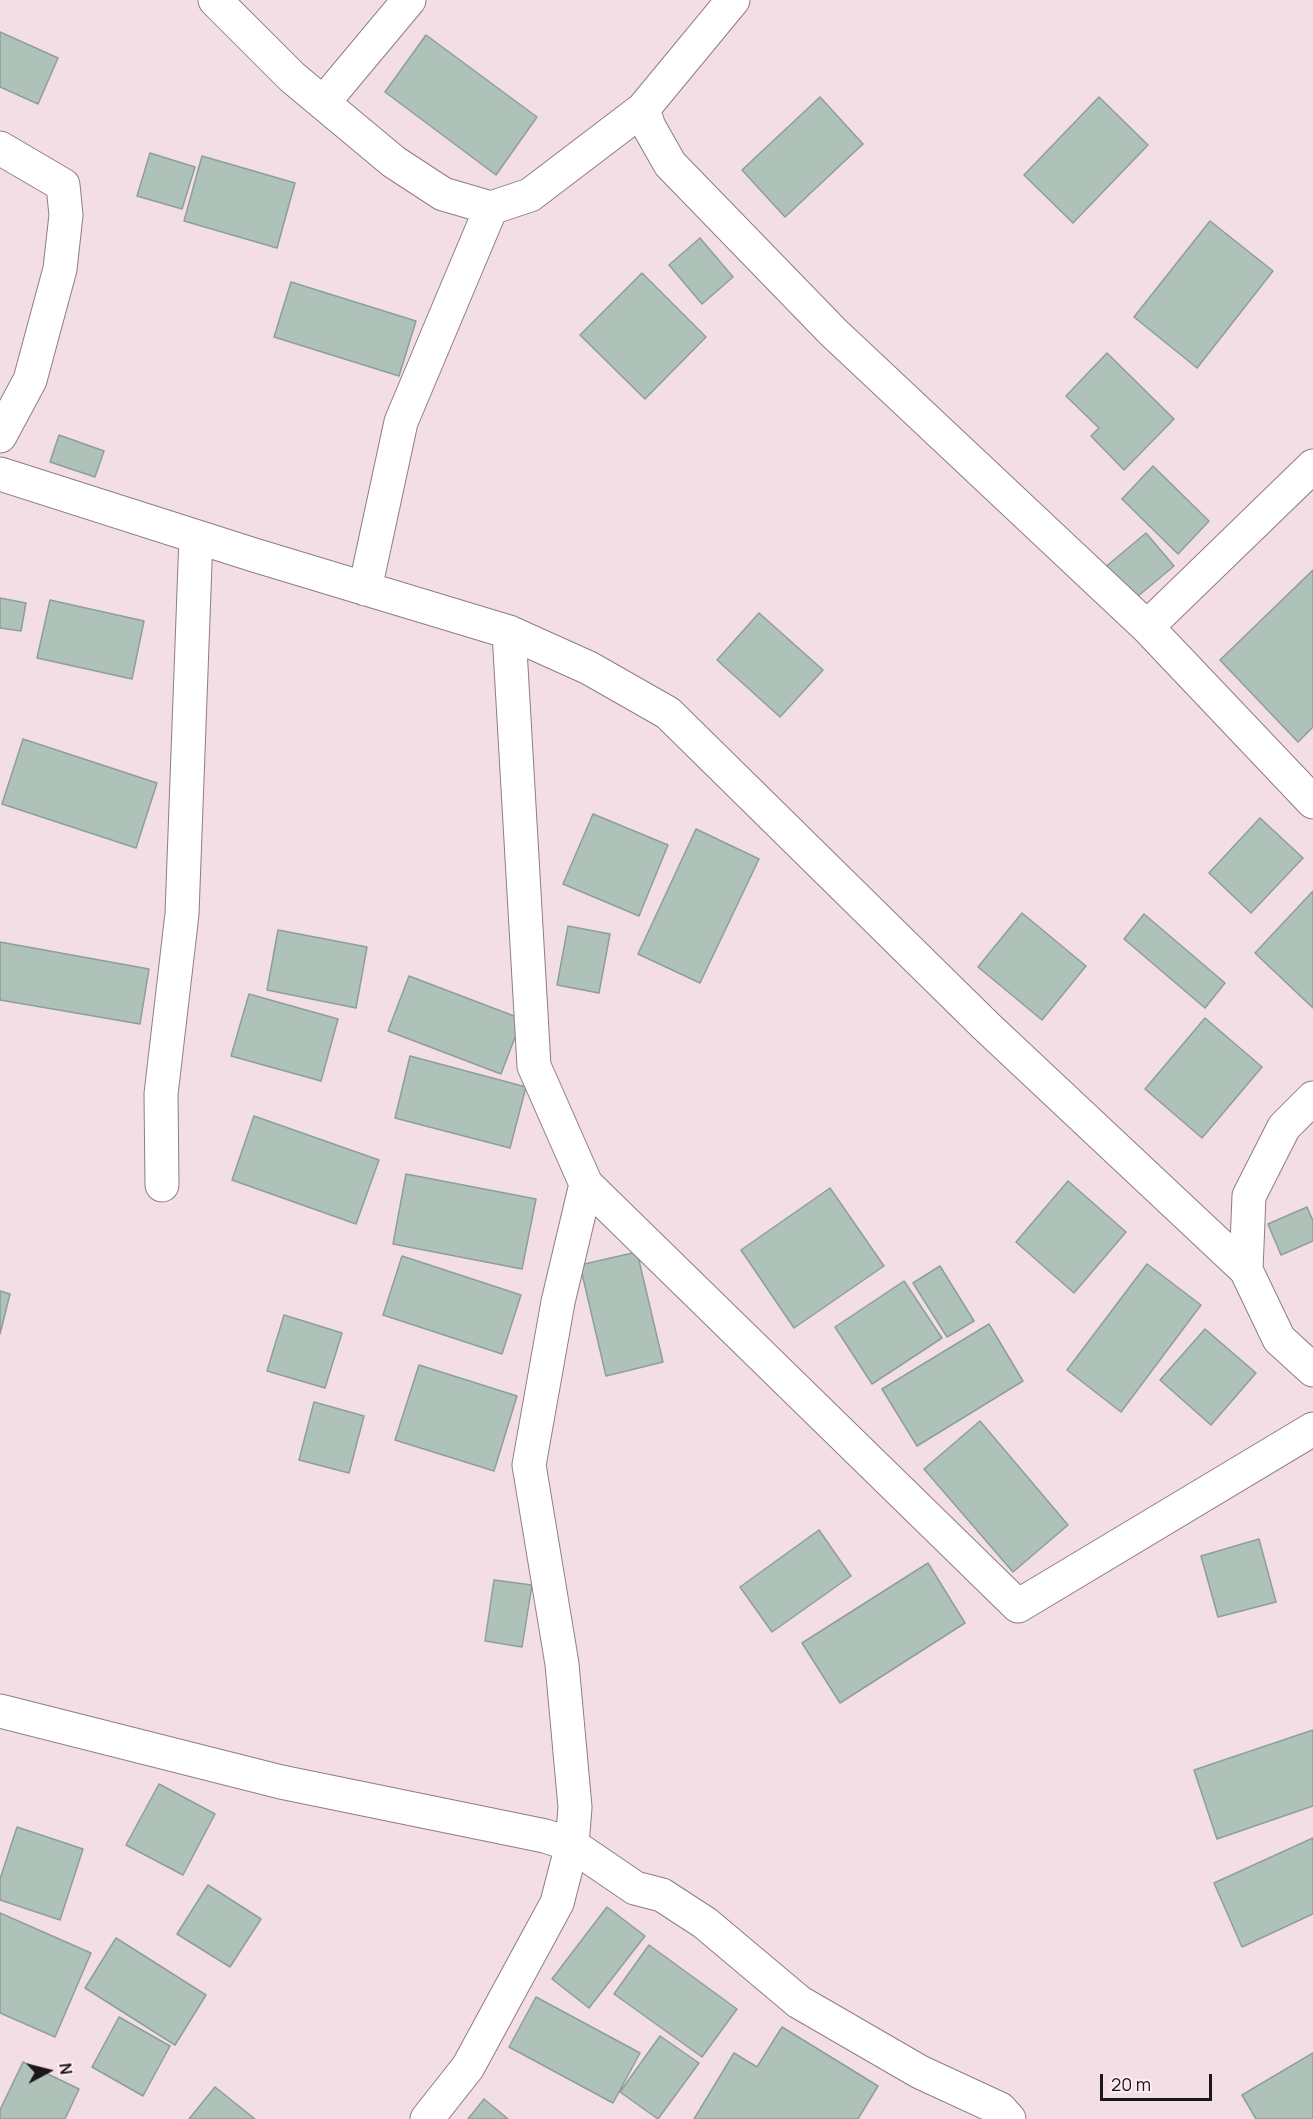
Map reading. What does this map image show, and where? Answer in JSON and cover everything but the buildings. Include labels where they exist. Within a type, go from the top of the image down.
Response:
[{"type":"street","points":[[215,0],[292,77],[394,162],[443,194],[491,208],[530,195],[643,109],[733,0]]},
{"type":"street","points":[[323,103],[409,0]]},
{"type":"street","points":[[643,109],[649,127],[670,165],[825,324],[1147,627],[1313,802]]},
{"type":"street","points":[[0,148],[63,185],[66,215],[60,269],[30,380],[0,436]]},
{"type":"street","points":[[365,589],[401,422],[491,208]]},
{"type":"street","points":[[1147,627],[1313,466]]},
{"type":"street","points":[[0,474],[196,537],[509,632],[589,668],[668,713],[986,1026],[1246,1270],[1279,1340],[1313,1370]]},
{"type":"street","points":[[162,1185],[161,1094],[182,915],[196,537]]},
{"type":"street","points":[[509,632],[534,1066],[586,1184],[1018,1606],[1313,1429]]},
{"type":"street","points":[[1246,1270],[1249,1196],[1284,1127],[1313,1098]]},
{"type":"street","points":[[427,2119],[468,2067],[557,1904],[572,1845],[575,1807],[562,1664],[529,1465],[558,1302],[586,1184]]},
{"type":"street","points":[[0,1711],[281,1782],[546,1836],[572,1845],[635,1888],[662,1895],[705,1923],[800,2002],[920,2072],[1000,2109],[1009,2119]]}]
